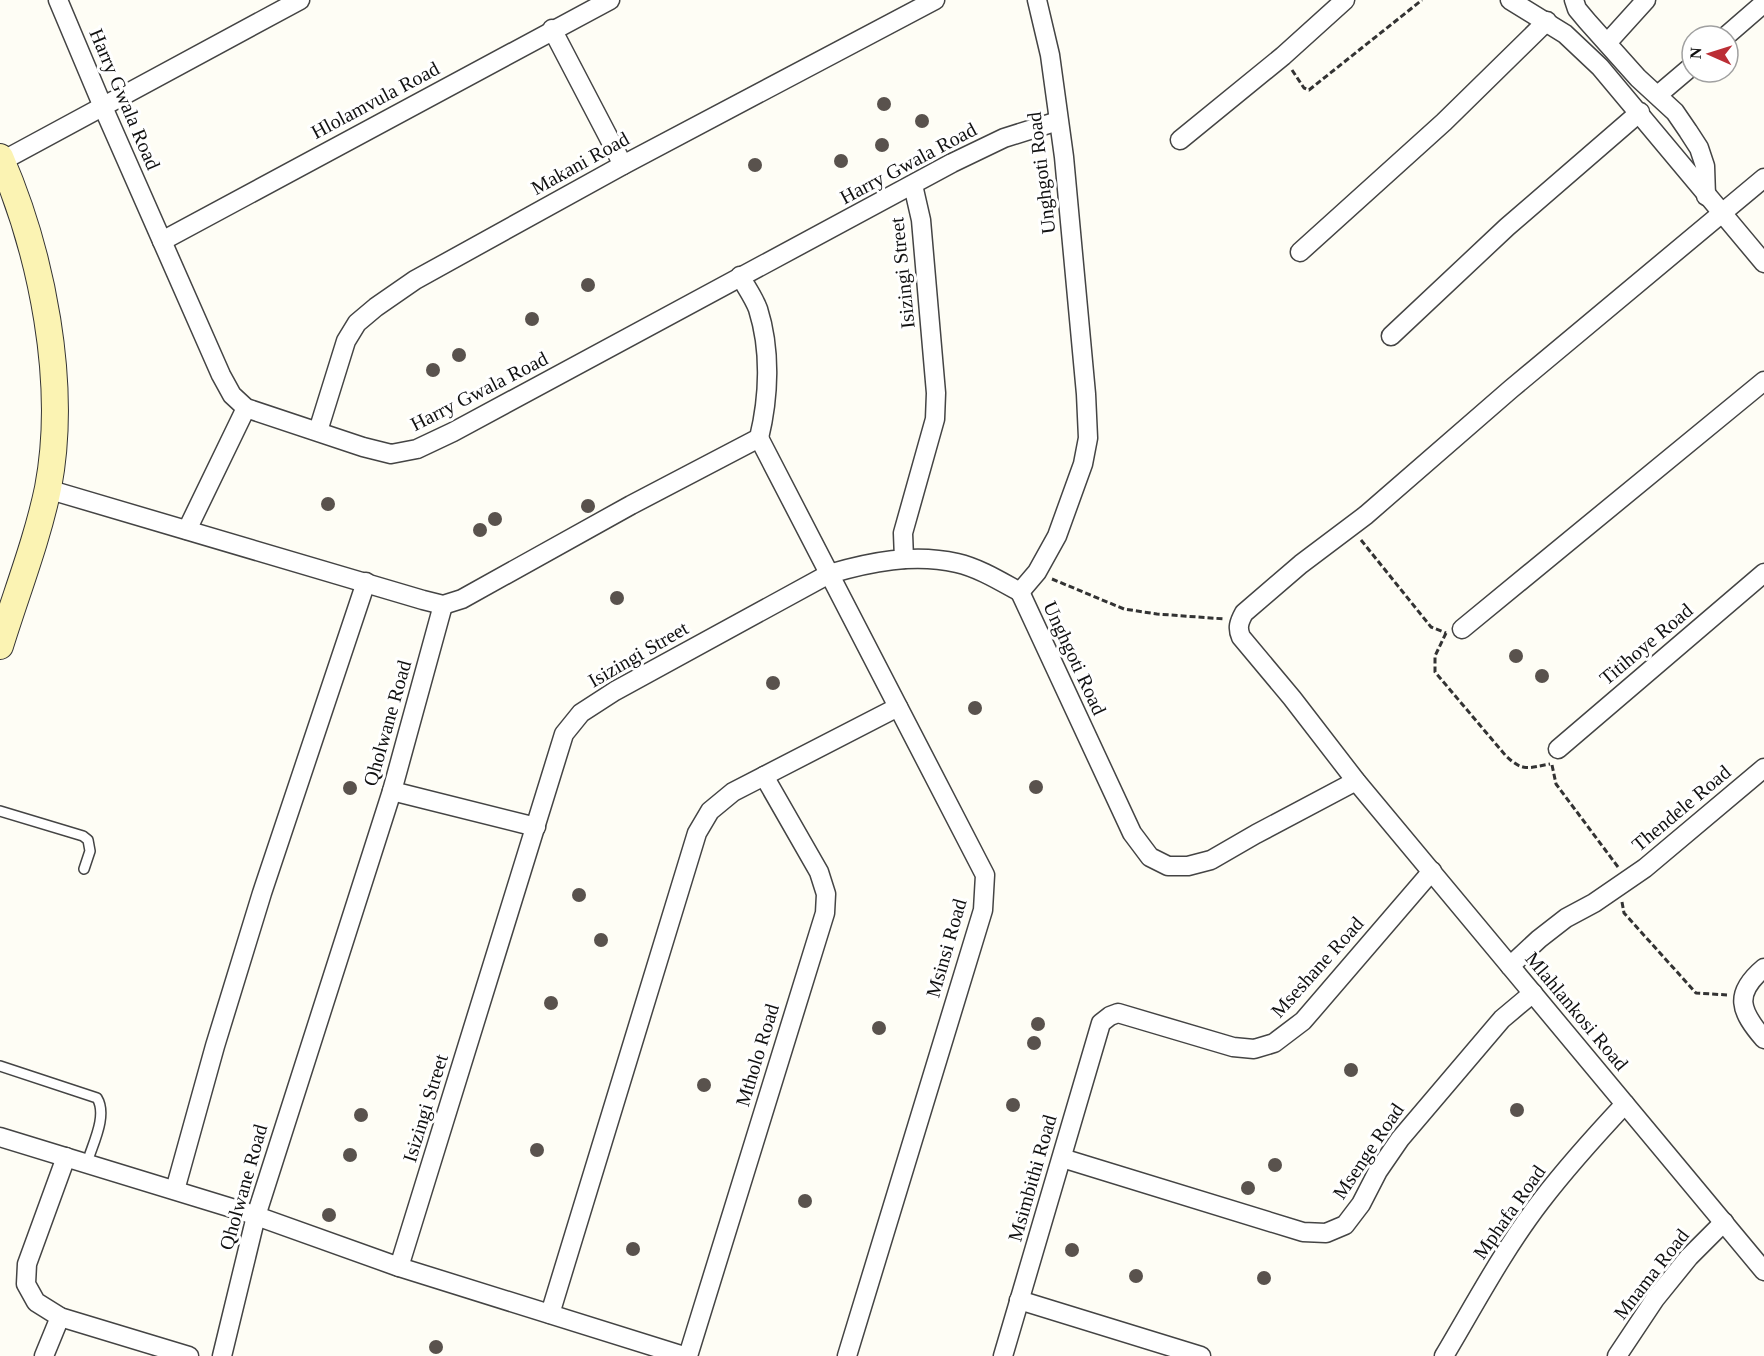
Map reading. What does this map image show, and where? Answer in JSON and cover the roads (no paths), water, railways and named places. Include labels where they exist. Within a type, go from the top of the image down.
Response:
[{"type":"street","name":"Harry Gwala Road","points":[[58,0],[221,375],[232,395],[246,408],[363,447],[392,454],[417,449],[453,432],[740,276],[1004,138],[1058,122]]},
{"type":"street","points":[[0,645],[39,523],[54,443],[52,370],[47,315],[33,251],[20,207],[1,159],[103,107],[300,0]]},
{"type":"street","name":"Hlolamvula Road","points":[[162,241],[552,29],[610,0]]},
{"type":"street","name":"Makani Road","points":[[318,431],[346,341],[357,323],[369,312],[415,280],[622,165],[935,0]]},
{"type":"street","name":"Unghgoti Road","points":[[1037,0],[1050,55],[1064,157],[1088,438],[1083,464],[1057,536],[1037,572],[1020,592],[1027,611],[1132,833],[1149,857],[1168,866],[1188,866],[1211,860],[1356,781]]},
{"type":"street","points":[[1180,140],[1284,56],[1345,0]]},
{"type":"street","points":[[1510,0],[1565,33],[1582,49],[1640,112],[1706,196],[1764,263]]},
{"type":"street","points":[[1574,0],[1577,9],[1638,78],[1659,94],[1675,112],[1699,148],[1706,166],[1706,196]]},
{"type":"street","points":[[1608,42],[1646,0]]},
{"type":"street","points":[[1740,24],[1764,3]]},
{"type":"street","points":[[1300,252],[1444,122],[1547,21]]},
{"type":"street","points":[[552,29],[622,165]]},
{"type":"street","points":[[1659,94],[1680,76]]},
{"type":"street","points":[[1391,336],[1508,227],[1640,112]]},
{"type":"street","points":[[1721,212],[1764,178]]},
{"type":"street","name":"Isizingi Street","points":[[399,1267],[564,734],[581,713],[615,691],[829,574],[866,563],[904,559],[903,533],[935,419],[936,393],[921,220],[913,185]]},
{"type":"street","name":"Mlahlankosi Road","points":[[1721,212],[1351,528],[1283,579],[1244,613],[1239,620],[1238,630],[1241,637],[1356,781],[1764,1271]]},
{"type":"street","points":[[47,489],[443,605],[462,599],[759,438],[764,417],[765,339],[757,307],[740,276]]},
{"type":"street","points":[[1454,631],[1764,381]]},
{"type":"street","points":[[187,530],[246,408]]},
{"type":"street","name":"Msinsi Road","points":[[759,438],[985,875],[983,910],[848,1356]]},
{"type":"street","points":[[904,559],[934,559],[959,563],[989,575],[1020,592]]},
{"type":"street","name":"Titihoye Road","points":[[1555,757],[1764,573]]},
{"type":"street","points":[[175,1190],[215,1046],[262,893],[366,582]]},
{"type":"street","name":"Qholwane Road","points":[[222,1356],[256,1216],[392,791],[443,605]]},
{"type":"street","points":[[550,1314],[697,833],[710,811],[733,792],[898,707]]},
{"type":"street","name":"Thendele Road","points":[[1510,966],[1566,918],[1627,881],[1764,768]]},
{"type":"street","name":"Mtholo Road","points":[[686,1356],[825,913],[826,894],[819,872],[764,777]]},
{"type":"street","points":[[392,791],[536,827]]},
{"type":"street","name":"Mseshane Road","points":[[1110,1016],[1118,1013],[1233,1047],[1254,1049],[1274,1043],[1302,1021],[1432,872]]},
{"type":"street","points":[[1764,968],[1750,979],[1744,991],[1747,1016],[1764,1040]]},
{"type":"street","name":"Msenge Road","points":[[1062,1158],[1303,1232],[1326,1233],[1345,1225],[1361,1204],[1378,1171],[1400,1139],[1502,1019],[1533,993]]},
{"type":"street","name":"Msimbithi Road","points":[[1003,1356],[1101,1023],[1110,1016]]},
{"type":"street","name":"Mphafa Road","points":[[1444,1356],[1497,1267],[1541,1202],[1590,1141],[1625,1104]]},
{"type":"street","points":[[0,1137],[175,1190],[399,1267],[686,1356]]},
{"type":"street","points":[[66,1157],[27,1264],[26,1284],[36,1302],[60,1317],[189,1356]]},
{"type":"street","name":"Mnama Road","points":[[1617,1356],[1654,1299],[1689,1257],[1724,1222]]},
{"type":"street","points":[[1019,1300],[1201,1356]]},
{"type":"street","points":[[44,1356],[60,1317]]},
{"type":"lane","points":[[0,811],[83,837],[90,844],[84,869]]},
{"type":"lane","points":[[0,1066],[98,1098],[102,1106],[100,1119],[87,1163]]}]
